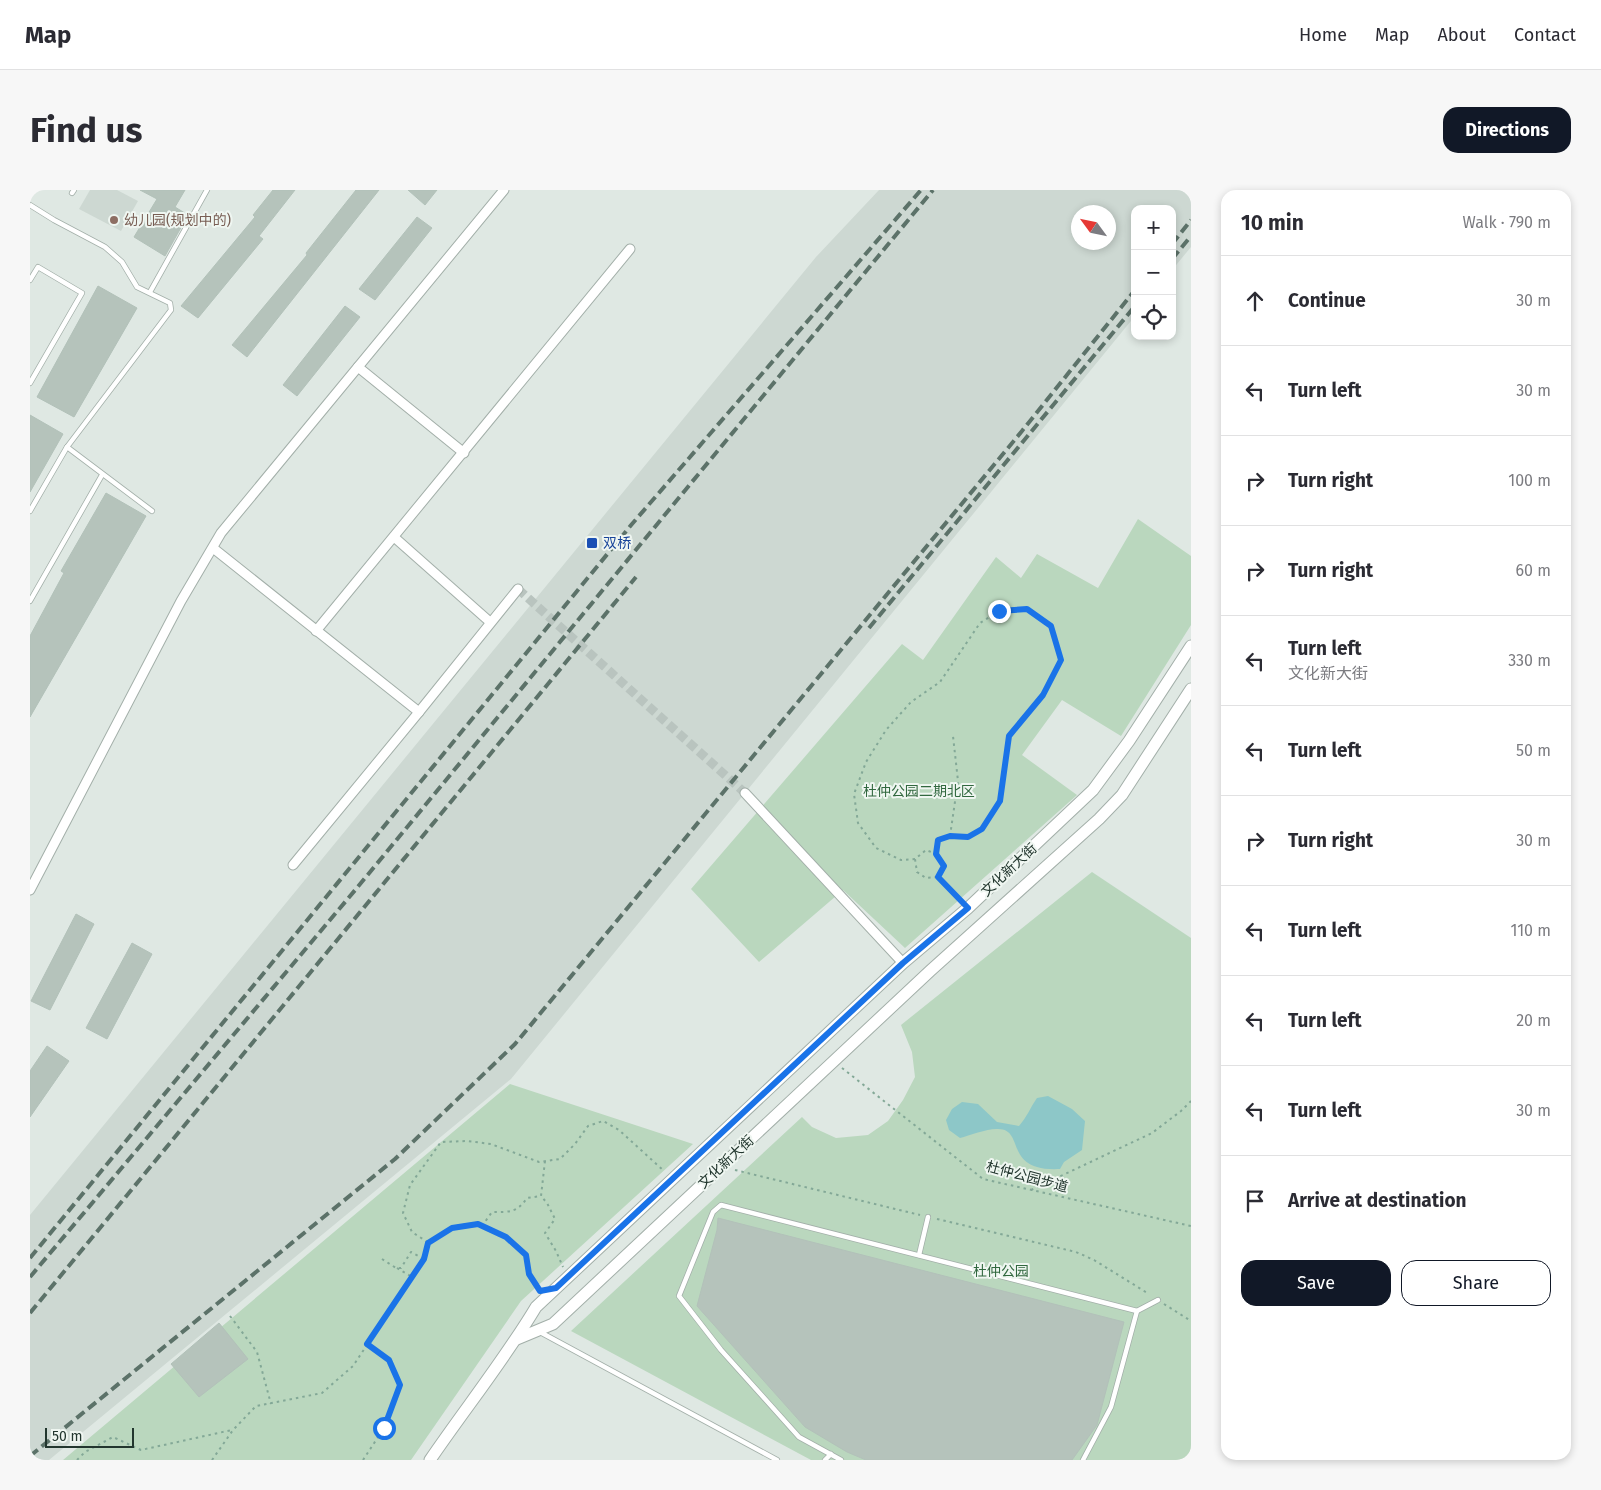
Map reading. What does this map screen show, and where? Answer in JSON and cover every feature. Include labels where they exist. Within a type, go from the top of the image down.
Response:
[{"type":"street","points":[[30,890],[176,609],[221,533],[504,190]]},
{"type":"street","points":[[316,631],[630,249]]},
{"type":"street","points":[[358,367],[464,453]]},
{"type":"street","points":[[394,537],[490,622]]},
{"type":"street","points":[[213,548],[419,712]]},
{"type":"street","points":[[293,865],[518,589]]},
{"type":"street","name":"文化新大街","points":[[430,1460],[478,1390],[517,1339],[536,1307],[903,963],[968,908],[1093,790],[1129,741],[1191,646]]},
{"type":"street","name":"文化新大街","points":[[517,1339],[553,1324],[833,1062],[1099,819],[1127,788],[1191,689]]},
{"type":"street","points":[[745,793],[903,963]]},
{"type":"lane","points":[[150,292],[207,190]]},
{"type":"lane","points":[[30,205],[105,247],[122,262],[137,287],[170,303],[171,310],[67,447],[30,511]]},
{"type":"lane","points":[[30,280],[38,267],[82,293],[30,383]]},
{"type":"lane","points":[[67,447],[152,511]]},
{"type":"lane","points":[[30,601],[102,475]]},
{"type":"lane","points":[[841,1460],[799,1437],[721,1350],[679,1296],[713,1212],[721,1205],[1137,1311],[1158,1300]]},
{"type":"lane","points":[[919,1255],[928,1216]]},
{"type":"lane","points":[[1083,1460],[1111,1406],[1137,1311]]},
{"type":"lane","points":[[536,1331],[777,1460]]},
{"type":"lane","points":[[825,1460],[831,1454]]},
{"type":"path","points":[[936,854],[938,840],[950,836],[968,837],[982,829],[1000,801],[1009,736],[1043,695],[1061,660],[1051,626],[1027,609],[999,611],[980,623],[940,682],[911,702],[886,730],[866,762],[854,794],[858,823],[876,848],[901,860],[915,859],[926,850],[936,854],[944,866],[938,877]]},
{"type":"path","points":[[950,836],[958,781],[953,736]]},
{"type":"path","points":[[915,859],[917,872],[926,878],[938,877]]},
{"type":"path","points":[[938,877],[968,908]]},
{"type":"path","name":"杜仲公园步道","points":[[833,1062],[983,1179],[1191,1226]]},
{"type":"path","points":[[1031,1190],[1152,1133],[1191,1101]]},
{"type":"path","points":[[428,1243],[412,1232],[403,1213],[410,1185],[441,1142],[467,1141],[491,1144],[539,1162],[560,1158],[575,1144],[588,1126],[603,1121],[618,1130],[673,1180]]},
{"type":"path","points":[[541,1196],[545,1161]]},
{"type":"path","points":[[720,1167],[1076,1252],[1094,1260],[1191,1321]]},
{"type":"path","points":[[482,1226],[492,1212],[507,1212],[520,1208],[527,1198],[541,1196]]},
{"type":"path","points":[[541,1196],[547,1202],[555,1219],[544,1233],[556,1250],[563,1268]]},
{"type":"path","points":[[212,1460],[234,1430],[256,1406],[322,1393],[353,1366],[424,1259],[428,1243],[452,1228],[478,1224],[506,1237],[526,1255],[529,1274],[540,1291],[556,1288]]},
{"type":"path","points":[[396,1268],[401,1268],[411,1252],[424,1259]]},
{"type":"path","points":[[382,1259],[412,1277]]},
{"type":"path","points":[[230,1316],[257,1352],[271,1404]]},
{"type":"path","points":[[363,1460],[384,1428],[400,1385],[389,1360],[367,1344]]},
{"type":"path","points":[[77,1460],[113,1437],[141,1450],[234,1430]]},
{"type":"shaded area","name":"幼儿园(规划中的)","points":[[90,190],[117,190],[138,201],[121,231],[79,209]]},
{"type":"shaded area","points":[[879,190],[1191,190],[1191,247],[1176,265],[1176,205],[1131,205],[1131,321],[511,1079],[49,1460],[30,1460],[30,1215],[816,257]]},
{"type":"green space","name":"杜仲公园二期北区","points":[[1138,519],[1191,556],[1191,625],[1121,736],[1062,700],[1022,755],[1077,795],[905,948],[843,890],[759,962],[691,889],[902,644],[923,660],[996,557],[1021,578],[1037,554],[1098,588]]},
{"type":"green space","name":"杜仲公园","points":[[1092,872],[1191,938],[1191,1460],[811,1460],[571,1331],[802,1117],[812,1127],[836,1138],[868,1135],[888,1121],[903,1100],[915,1077],[912,1052],[901,1025]]},
{"type":"green space","points":[[510,1084],[693,1144],[521,1301],[411,1460],[63,1460]]},
{"type":"water","points":[[1048,1096],[1072,1109],[1085,1121],[1082,1150],[1064,1162],[1060,1169],[1042,1168],[1030,1164],[1022,1158],[1011,1136],[1006,1131],[990,1130],[960,1138],[949,1130],[946,1120],[952,1109],[962,1102],[978,1104],[997,1122],[1019,1126],[1037,1098]]},
{"type":"building","points":[[140,190],[185,190],[175,207],[188,215],[165,256],[134,237],[157,199]]},
{"type":"building","points":[[273,190],[295,190],[259,236],[263,239],[198,318],[181,306],[255,217],[253,215]]},
{"type":"building","points":[[356,190],[379,190],[247,357],[232,345],[307,255],[306,253]]},
{"type":"building","points":[[408,190],[437,190],[425,205]]},
{"type":"building","points":[[417,217],[432,228],[375,300],[359,289]]},
{"type":"building","points":[[98,286],[137,308],[74,417],[37,397]]},
{"type":"building","points":[[345,306],[360,317],[297,396],[283,385]]},
{"type":"building","points":[[30,415],[63,434],[30,492]]},
{"type":"building","points":[[106,493],[146,516],[30,717],[30,636],[64,573],[61,571]]},
{"type":"building","points":[[76,914],[94,924],[50,1010],[31,1001]]},
{"type":"building","points":[[132,943],[152,954],[107,1039],[86,1028]]},
{"type":"building","points":[[47,1046],[69,1061],[30,1117],[30,1071]]},
{"type":"building","points":[[718,1218],[1124,1322],[1097,1425],[1072,1460],[866,1460],[847,1452],[805,1427],[697,1306],[717,1230]]},
{"type":"building","points":[[219,1323],[248,1359],[199,1397],[171,1364]]},
{"type":"tunnel","points":[[518,589],[745,793]]},
{"type":"railway","points":[[30,1258],[632,524],[921,190]]},
{"type":"railway","points":[[30,1277],[356,889],[933,190]]},
{"type":"railway","points":[[1176,239],[1191,220]]},
{"type":"railway","points":[[1176,254],[1191,236]]},
{"type":"railway","points":[[30,1456],[395,1159],[515,1044],[1022,431],[1131,295]]},
{"type":"railway","points":[[869,628],[1131,311]]},
{"type":"railway","points":[[30,1313],[636,577]]},
{"type":"place","name":"幼儿园(规划中的)","points":[[114,220]]},
{"type":"place","name":"双桥","points":[[592,543]]},
{"type":"route","points":[[384,1428],[400,1385],[389,1360],[367,1344],[424,1259],[428,1243],[452,1228],[478,1224],[506,1237],[526,1255],[529,1274],[540,1291],[556,1288],[903,963],[968,908],[938,877],[944,866],[936,854],[938,840],[950,836],[968,837],[982,829],[1000,801],[1009,736],[1043,695],[1061,660],[1051,626],[1027,609],[999,611]]}]
